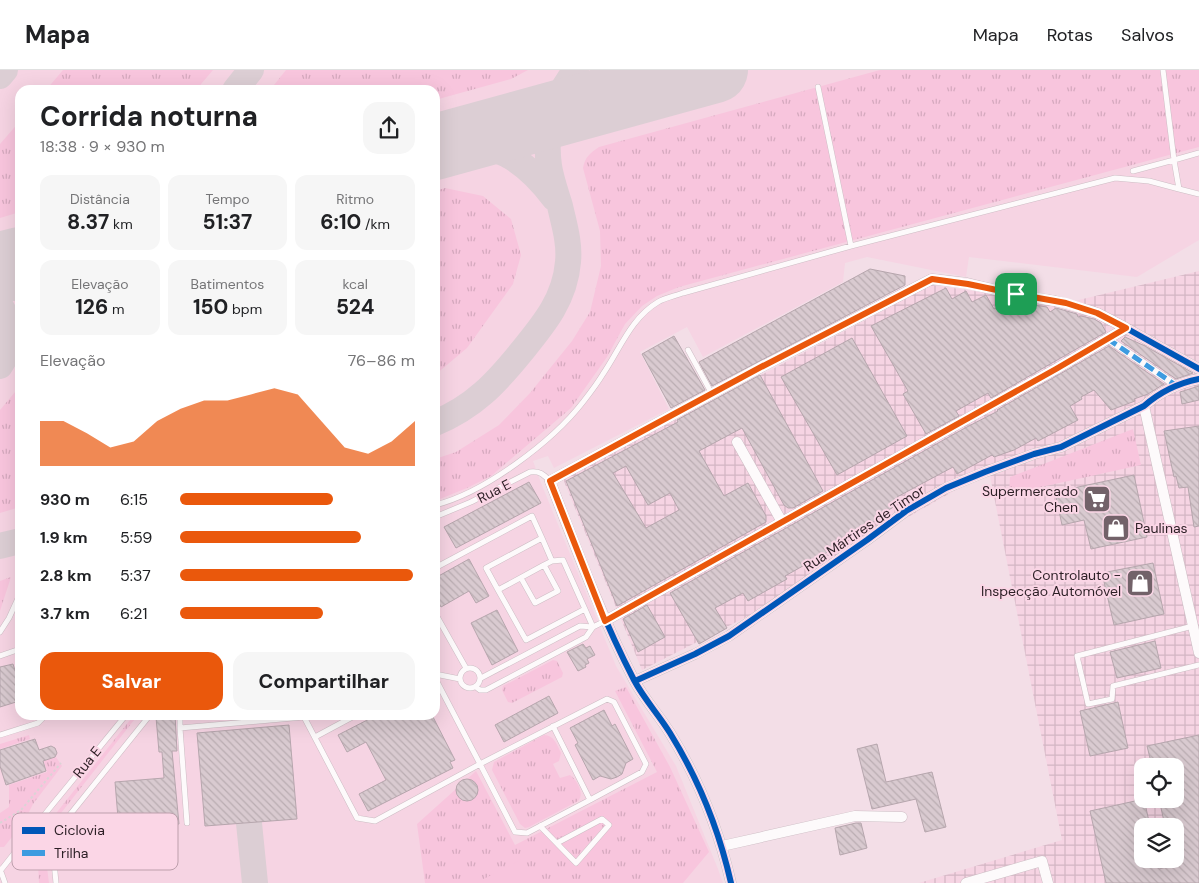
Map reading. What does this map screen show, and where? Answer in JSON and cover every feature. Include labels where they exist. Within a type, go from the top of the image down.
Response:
[{"type":"street","points":[[731,883],[722,846],[706,803],[683,755],[635,682],[605,621],[550,481],[763,366],[932,279],[1066,303],[1097,313],[1199,369]]},
{"type":"street","points":[[605,621],[1126,328]]},
{"type":"street","points":[[1108,339],[1177,386]]},
{"type":"street","name":"Rua Mártires de Timor","points":[[635,682],[696,654],[729,636],[906,511],[946,488],[1034,454],[1061,447],[1144,406],[1155,396],[1188,381],[1199,379]]},
{"type":"street","points":[[1144,406],[1199,652]]},
{"type":"street","points":[[737,442],[782,522]]},
{"type":"street","points":[[722,846],[856,816],[902,818]]},
{"type":"street","points":[[966,883],[1042,861],[1048,883]]},
{"type":"lane","points":[[1163,70],[1178,189]]},
{"type":"lane","points":[[818,87],[851,246]]},
{"type":"lane","points":[[1133,171],[1199,153]]},
{"type":"lane","points":[[440,504],[470,492],[536,449],[581,404],[603,374],[635,322],[659,302],[683,293],[851,246],[1115,178],[1149,181],[1199,194]]},
{"type":"lane","points":[[688,350],[712,395]]},
{"type":"lane","name":"Rua E","points":[[440,515],[471,502],[530,472],[542,473],[550,481]]},
{"type":"lane","points":[[440,565],[532,516],[552,560]]},
{"type":"lane","points":[[542,538],[486,568],[526,640],[585,609]]},
{"type":"lane","points":[[498,590],[552,560],[563,560],[593,627]]},
{"type":"lane","points":[[521,578],[535,603],[558,591],[544,565]]},
{"type":"lane","points":[[0,632],[15,605]]},
{"type":"lane","points":[[481,678],[474,668],[466,668],[461,673],[460,678],[464,686],[486,690],[586,637],[593,627],[605,621]]},
{"type":"lane","points":[[440,622],[466,668]]},
{"type":"lane","points":[[476,687],[481,678],[580,626],[593,627]]},
{"type":"lane","points":[[1193,626],[1077,656],[1088,704],[1112,699],[1113,686],[1199,664]]},
{"type":"lane","points":[[0,656],[15,651]]},
{"type":"lane","points":[[440,675],[460,678]]},
{"type":"lane","points":[[307,720],[357,818],[375,821],[480,764],[607,699],[614,702],[646,764],[642,772],[527,833],[515,832],[480,764],[440,688]]},
{"type":"lane","points":[[0,736],[38,723],[41,720]]},
{"type":"lane","name":"Rua E","points":[[46,813],[122,720]]},
{"type":"lane","points":[[71,813],[146,720]]},
{"type":"lane","points":[[180,720],[187,823]]},
{"type":"lane","points":[[180,728],[263,720]]},
{"type":"lane","points":[[314,737],[346,720]]},
{"type":"lane","points":[[553,726],[590,800]]},
{"type":"lane","points":[[540,826],[576,863],[609,825],[602,818],[557,843]]},
{"type":"lane","name":"Rua E","points":[[1,869],[12,855]]},
{"type":"lane","points":[[1,869],[5,883]]},
{"type":"lane","points":[[55,870],[56,883]]},
{"type":"path","points":[[16,813],[21,810],[61,763]]},
{"type":"path","points":[[0,823],[12,816]]},
{"type":"shaded area","points":[[0,70],[1199,70],[1199,240],[1137,277],[969,257],[966,277],[867,257],[845,263],[843,282],[703,357],[687,327],[640,352],[669,409],[554,468],[548,456],[533,461],[616,666],[676,766],[723,883],[0,883]]},
{"type":"shaded area","points":[[1199,271],[1199,883],[919,883],[1062,840],[989,471],[813,571],[758,611],[642,670],[563,479],[932,285],[1062,304]]},
{"type":"green space","points":[[63,70],[213,70],[200,85],[50,85]]},
{"type":"green space","points":[[286,70],[528,70],[511,79],[440,99],[440,85],[274,85]]},
{"type":"green space","points":[[880,70],[1199,70],[1199,147],[679,287],[657,296],[642,306],[625,324],[607,357],[571,408],[491,476],[440,499],[440,457],[456,452],[499,425],[530,393],[572,341],[590,312],[601,266],[600,231],[583,168],[587,158],[599,147]]},
{"type":"green space","points":[[15,127],[15,214],[0,218],[0,144]]},
{"type":"green space","points":[[445,188],[483,196],[511,219],[521,255],[513,284],[467,348],[440,371],[440,190]]},
{"type":"green space","points":[[15,392],[15,508],[0,513],[0,410]]},
{"type":"green space","points":[[1133,429],[1141,465],[1009,494],[1010,477]]},
{"type":"green space","points":[[11,577],[0,611],[0,581]]},
{"type":"green space","points":[[553,660],[557,661],[563,673],[562,677],[512,703],[508,702],[502,690],[503,686]]},
{"type":"green space","points":[[626,687],[670,767],[709,852],[683,883],[425,883],[417,824],[476,771],[515,845],[657,772],[615,691]]},
{"type":"green space","points":[[130,720],[134,720],[61,813],[56,813]]},
{"type":"green space","points":[[29,735],[30,739],[0,749],[0,744]]},
{"type":"green space","points":[[544,735],[553,739],[561,753],[559,761],[553,764],[560,778],[570,775],[575,780],[581,795],[578,801],[525,828],[520,824],[492,770],[494,762]]},
{"type":"green space","points":[[56,757],[62,766],[33,804],[28,813],[12,813],[12,837],[4,847],[0,847],[0,813],[9,807],[9,785],[47,772],[44,761]]},
{"type":"green space","points":[[522,859],[534,883],[476,883]]},
{"type":"green space","points":[[38,870],[47,870],[49,883],[39,883]]},
{"type":"building","points":[[870,269],[905,276],[905,285],[712,386],[699,362]]},
{"type":"building","points":[[946,288],[952,299],[966,291],[972,302],[986,295],[994,309],[1010,301],[1015,305],[1020,303],[1047,307],[1050,312],[1056,308],[1077,314],[1078,317],[1094,319],[1101,323],[1106,332],[991,398],[988,393],[956,411],[959,416],[926,434],[903,394],[908,391],[871,326]]},
{"type":"building","points":[[674,336],[705,390],[671,408],[642,354]]},
{"type":"building","points":[[1125,337],[1193,373],[1176,379],[1121,341]]},
{"type":"building","points":[[852,338],[907,436],[837,475],[781,377]]},
{"type":"building","points":[[1109,346],[1164,384],[1148,394],[1134,399],[1135,401],[1111,410],[1094,390],[1070,406],[1078,420],[1038,441],[1036,438],[1014,450],[994,457],[992,455],[957,474],[953,467],[897,497],[900,503],[865,527],[867,530],[785,576],[787,579],[748,601],[743,593],[715,608],[727,628],[699,644],[670,593],[998,411]]},
{"type":"building","points":[[760,375],[823,491],[793,508],[788,508],[784,505],[742,428],[699,451],[724,496],[748,483],[766,516],[766,522],[617,606],[566,481],[678,422],[677,420]],"holes":[[[626,466],[648,505],[670,493],[679,510],[646,528],[613,473]]]},
{"type":"building","points":[[1199,386],[1199,400],[1182,404],[1180,392]]},
{"type":"building","points":[[1199,426],[1199,526],[1194,527],[1188,487],[1179,488],[1176,476],[1174,477],[1164,431]]},
{"type":"building","name":"Supermercado Chen","points":[[1134,475],[1147,537],[1091,549],[1084,520],[1062,525],[1055,492]]},
{"type":"building","points":[[529,482],[541,503],[456,548],[444,527]]},
{"type":"building","points":[[469,559],[489,596],[476,603],[469,591],[441,607],[440,575]]},
{"type":"building","points":[[1153,563],[1164,614],[1114,625],[1102,573]]},
{"type":"building","points":[[647,605],[665,637],[638,652],[623,619]]},
{"type":"building","points":[[497,610],[518,651],[492,665],[471,623]]},
{"type":"building","points":[[1155,641],[1161,668],[1117,678],[1110,652]]},
{"type":"building","points":[[583,644],[586,648],[590,646],[595,655],[587,659],[589,663],[585,665],[586,667],[578,671],[567,652]]},
{"type":"building","points":[[13,664],[15,670],[15,702],[0,707],[0,667]]},
{"type":"building","points":[[549,696],[558,713],[504,742],[495,725]]},
{"type":"building","points":[[1118,702],[1128,748],[1090,756],[1080,711]]},
{"type":"building","points":[[604,710],[612,726],[615,724],[633,759],[626,763],[622,774],[617,777],[611,779],[600,776],[593,780],[575,745],[578,743],[570,728]]},
{"type":"building","points":[[156,720],[175,720],[177,751],[172,751],[178,813],[118,813],[115,782],[164,778],[162,752],[159,752]]},
{"type":"building","points":[[367,720],[435,720],[455,760],[450,762],[453,768],[368,811],[359,794],[386,780],[366,742],[347,752],[338,735]]},
{"type":"building","points":[[289,725],[297,819],[205,826],[197,733]]},
{"type":"building","points":[[1199,735],[1199,883],[1106,883],[1090,811],[1134,801],[1134,808],[1146,808],[1148,818],[1134,818],[1134,868],[1184,868],[1184,818],[1163,818],[1161,808],[1184,808],[1184,758],[1150,758],[1147,746]]},
{"type":"building","points":[[35,739],[39,750],[51,746],[55,748],[57,753],[55,757],[43,761],[46,771],[6,785],[0,766],[0,750]]},
{"type":"building","points":[[877,744],[886,782],[932,772],[946,827],[925,832],[916,799],[872,809],[857,749]]},
{"type":"building","points":[[467,779],[475,782],[478,790],[475,798],[467,801],[459,798],[456,790],[459,782]]},
{"type":"building","points":[[861,823],[867,848],[840,855],[835,828]]},
{"type":"taxiway","points":[[0,76],[5,70]]},
{"type":"taxiway","points":[[239,85],[251,70]]},
{"type":"taxiway","points":[[440,421],[473,402],[503,374],[545,321],[563,288],[568,262],[568,248],[560,206],[550,171],[548,140],[556,103],[568,80],[576,70]]},
{"type":"taxiway","points":[[443,144],[478,145],[506,154],[531,172],[554,198]]},
{"type":"taxiway","points":[[0,288],[15,288]]},
{"type":"taxiway","points":[[0,305],[9,327],[9,344],[0,366]]},
{"type":"taxiway","points":[[0,546],[15,542]]},
{"type":"taxiway","points":[[249,823],[255,883]]},
{"type":"runway","points":[[440,146],[715,70]]},
{"type":"runway","points":[[0,265],[15,261]]},
{"type":"marked path","points":[[1108,339],[1177,386]]},
{"type":"cycle path","points":[[731,883],[714,825],[699,787],[666,726],[638,687],[622,656],[589,582],[550,481],[763,366],[932,279],[967,283],[1016,295],[1055,301],[1097,313],[1199,369]]},
{"type":"cycle path","points":[[635,681],[695,654],[729,636],[906,511],[946,488],[1034,454],[1061,447],[1144,406],[1170,389],[1199,379]]},
{"type":"place","name":"Supermercado Chen","points":[[1097,499]]},
{"type":"place","name":"Paulinas","points":[[1116,528]]},
{"type":"place","name":"Controlauto - Inspecção Automóvel","points":[[1140,583]]},
{"type":"route","points":[[932,279],[1016,294],[1066,303],[1097,313],[1126,328],[605,621],[550,481],[763,366],[932,279]]}]
